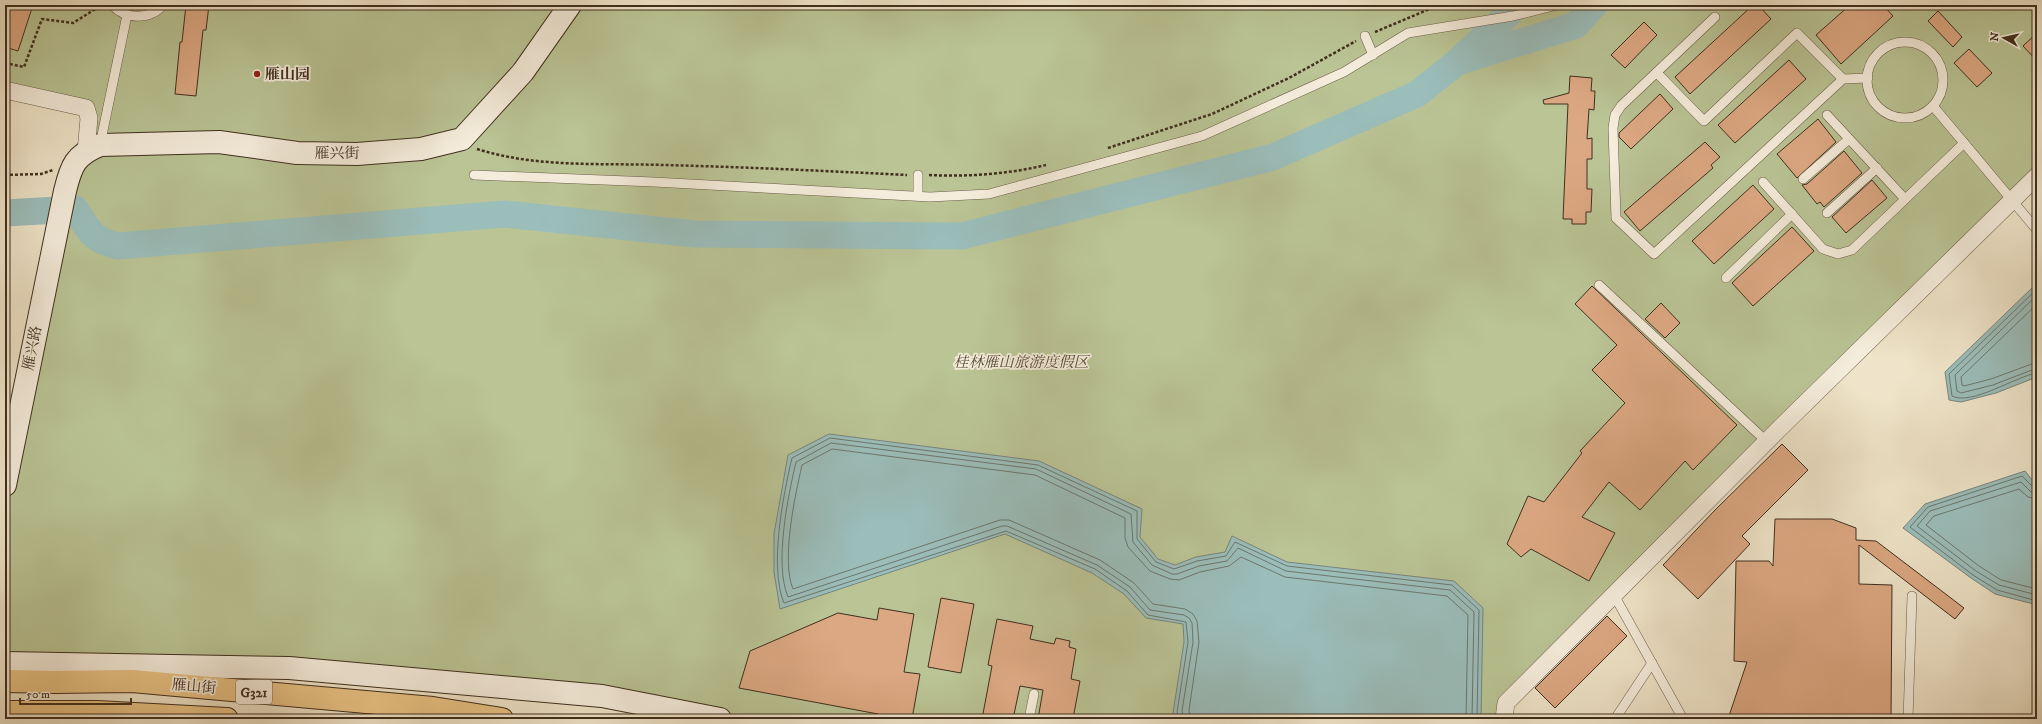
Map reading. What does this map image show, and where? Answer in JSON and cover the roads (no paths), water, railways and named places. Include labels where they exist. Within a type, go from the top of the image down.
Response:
[{"type":"highway","name":"雁山街","points":[[5,681],[132,681],[433,708],[502,719]]},
{"type":"highway","name":"雁山街","points":[[5,712],[97,712],[227,719]]},
{"type":"street","name":"雁兴街","points":[[87,153],[219,142],[297,153],[357,154],[421,150],[462,139],[523,72],[570,5]]},
{"type":"street","points":[[5,90],[86,108],[89,118],[87,153]]},
{"type":"street","name":"雁兴路","points":[[5,485],[63,201],[87,153]]},
{"type":"street","points":[[1504,719],[1506,703],[1766,441],[2037,176]]},
{"type":"street","points":[[5,663],[289,668],[602,696],[720,719]]},
{"type":"lane","points":[[112,5],[117,10],[127,15],[139,17],[150,15],[163,5]]},
{"type":"lane","points":[[474,175],[654,182],[918,196],[989,194],[1202,136],[1344,72],[1408,34],[1513,16],[1557,5]]},
{"type":"lane","points":[[87,153],[127,15]]},
{"type":"lane","points":[[1715,17],[1614,115],[1616,218],[1654,254],[1843,79],[1868,78]]},
{"type":"lane","points":[[1657,73],[1704,121],[1797,33],[1843,79]]},
{"type":"lane","points":[[1365,36],[1373,54]]},
{"type":"lane","points":[[1899,43],[1911,43],[1922,46],[1931,53],[1938,62],[1942,73],[1942,85],[1939,96],[1933,106],[1924,113],[1914,117],[1903,118],[1893,116],[1883,111],[1875,103],[1870,94],[1868,78],[1872,62],[1879,53],[1888,46],[1899,43]]},
{"type":"lane","points":[[1933,106],[2037,230]]},
{"type":"lane","points":[[1827,115],[1905,199]]},
{"type":"lane","points":[[1803,179],[1849,139]]},
{"type":"lane","points":[[1763,182],[1823,249],[1838,254],[1852,250],[1964,142]]},
{"type":"lane","points":[[1827,213],[1877,168]]},
{"type":"lane","points":[[918,175],[918,196]]},
{"type":"lane","points":[[1726,278],[1792,214]]},
{"type":"lane","points":[[1599,285],[1766,441]]},
{"type":"lane","points":[[1614,595],[1683,719]]},
{"type":"lane","points":[[1908,719],[1912,596]]},
{"type":"lane","points":[[1615,719],[1652,663]]},
{"type":"lane","points":[[1029,719],[1034,694]]},
{"type":"water","points":[[2035,285],[2037,285],[2037,377],[1996,393],[1961,402],[1949,400],[1945,372]]},
{"type":"water","points":[[829,434],[1039,461],[1142,509],[1140,537],[1158,559],[1175,565],[1196,557],[1225,552],[1232,536],[1287,562],[1454,581],[1483,608],[1481,719],[1176,719],[1173,713],[1184,642],[1183,624],[1146,618],[1124,594],[1092,573],[1005,534],[780,609],[774,572],[774,534],[788,455]]},
{"type":"water","points":[[2025,471],[2037,486],[2037,605],[1995,594],[1903,528],[1925,504]]},
{"type":"waterway","points":[[5,213],[75,209],[88,229],[96,237],[118,246],[505,214],[695,234],[962,236],[1273,157],[1417,94],[1456,63],[1518,5]]},
{"type":"waterway","points":[[1463,60],[1576,25],[1594,5]]},
{"type":"place","name":"雁山园","points":[[257,74]]},
{"type":"park label","name":"桂林雁山旅游度假区","points":[[1021,362]]}]
